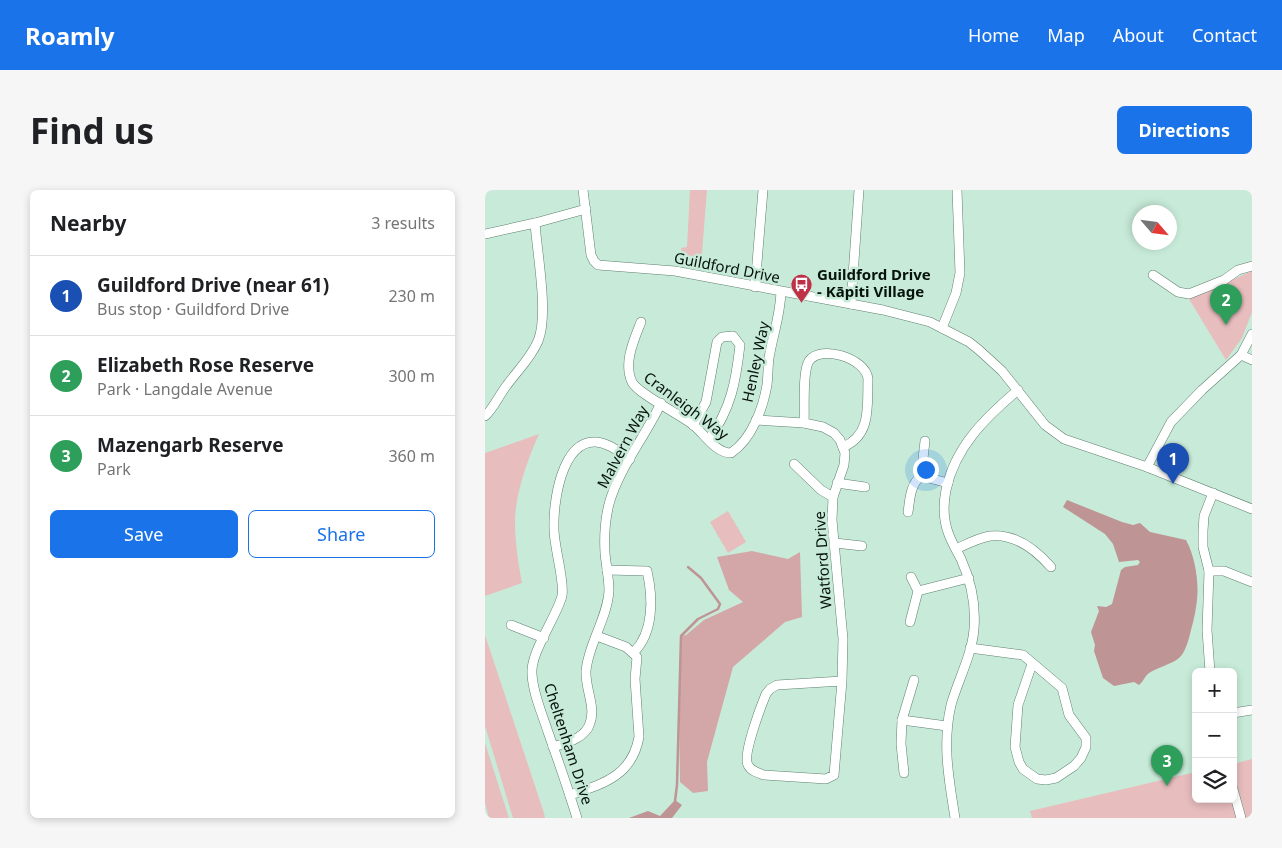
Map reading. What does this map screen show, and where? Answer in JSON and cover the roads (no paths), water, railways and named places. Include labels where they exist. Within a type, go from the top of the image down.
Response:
[{"type":"street","points":[[485,234],[585,209],[583,190]]},
{"type":"street","points":[[755,287],[763,190]]},
{"type":"street","points":[[851,304],[859,190]]},
{"type":"street","points":[[942,328],[956,293],[960,273],[957,190]]},
{"type":"street","name":"Guildford Drive","points":[[585,209],[591,255],[595,263],[603,267],[639,267],[675,271],[917,317],[969,342],[979,350],[1002,371],[1045,425],[1064,439],[1147,467],[1252,509]]},
{"type":"street","points":[[485,416],[534,349],[541,334],[543,313],[535,223]]},
{"type":"street","points":[[1153,276],[1178,292],[1189,294],[1224,280],[1237,270],[1252,266]]},
{"type":"street","name":"Henley Way","points":[[726,453],[735,451],[752,429],[756,420],[767,387],[769,360],[778,323],[781,292]]},
{"type":"street","name":"Cranleigh Way","points":[[641,322],[633,343],[629,365],[632,383],[640,392],[661,403],[693,425],[720,450],[726,453]]},
{"type":"street","points":[[1147,467],[1171,422],[1202,390],[1241,355],[1252,334]]},
{"type":"street","points":[[693,425],[706,402],[717,342],[723,337],[733,336],[740,344],[734,386],[726,410],[709,440]]},
{"type":"street","points":[[756,420],[805,423],[823,427],[833,432],[843,447],[855,441],[861,434],[866,422],[868,379],[867,372],[859,363],[841,356],[821,353],[811,358],[806,368],[805,423]]},
{"type":"street","points":[[1241,355],[1252,360]]},
{"type":"street","points":[[955,818],[946,760],[947,726],[955,692],[971,648],[975,616],[969,578],[949,535],[945,521],[944,502],[956,460],[975,431],[987,417],[1018,390]]},
{"type":"street","name":"Malvern Way","points":[[553,747],[577,738],[584,733],[590,724],[591,713],[586,672],[588,658],[601,625],[609,591],[605,536],[609,507],[614,489],[661,403]]},
{"type":"street","points":[[908,512],[913,486],[921,476],[925,440]]},
{"type":"street","name":"Cheltenham Drive","points":[[577,818],[534,689],[531,671],[537,652],[562,595],[554,530],[558,488],[567,462],[578,448],[594,442],[609,445],[630,459]]},
{"type":"street","name":"Watford Drive","points":[[842,681],[777,686],[770,689],[766,694],[748,747],[746,760],[748,766],[757,773],[764,775],[826,779],[834,775],[842,681],[843,639],[833,497],[845,459],[843,447]]},
{"type":"street","points":[[794,464],[821,490],[833,497]]},
{"type":"street","points":[[921,476],[948,483]]},
{"type":"street","points":[[837,482],[865,487]]},
{"type":"street","points":[[1210,668],[1207,630],[1209,571],[1203,547],[1203,531],[1204,516],[1213,493]]},
{"type":"street","points":[[956,549],[990,536],[1004,536],[1029,546],[1051,567]]},
{"type":"street","points":[[835,543],[862,546]]},
{"type":"street","points":[[607,570],[647,571],[651,608],[642,643],[634,652]]},
{"type":"street","points":[[1209,571],[1224,571],[1252,582]]},
{"type":"street","points":[[910,622],[918,591],[911,577]]},
{"type":"street","points":[[918,591],[969,578]]},
{"type":"street","points":[[511,625],[544,638]]},
{"type":"street","points":[[570,795],[599,786],[616,777],[624,770],[637,744],[639,728],[635,679],[637,657],[634,652],[626,647],[597,636]]},
{"type":"street","points":[[971,648],[1019,653],[1062,688],[1069,715],[1086,738],[1086,747],[1079,761],[1055,778],[1046,780],[1037,779],[1023,769],[1015,747],[1019,705],[1032,664]]},
{"type":"street","points":[[904,773],[901,744],[902,720],[914,680]]},
{"type":"street","points":[[1237,712],[1252,710]]},
{"type":"street","points":[[902,720],[947,726]]},
{"type":"street","points":[[1237,803],[1241,818]]},
{"type":"waterway","points":[[675,801],[681,636],[698,619],[718,609],[720,604],[701,578],[688,567]]},
{"type":"place","name":"Guildford Drive - Kāpiti Village","points":[[801,303]]},
{"type":"place","name":"Elizabeth Rose Reserve","points":[[1226,325]]},
{"type":"place","name":"Guildford Drive (near 61)","points":[[1173,484]]},
{"type":"place","name":"Mazengarb Reserve","points":[[1167,786]]}]
